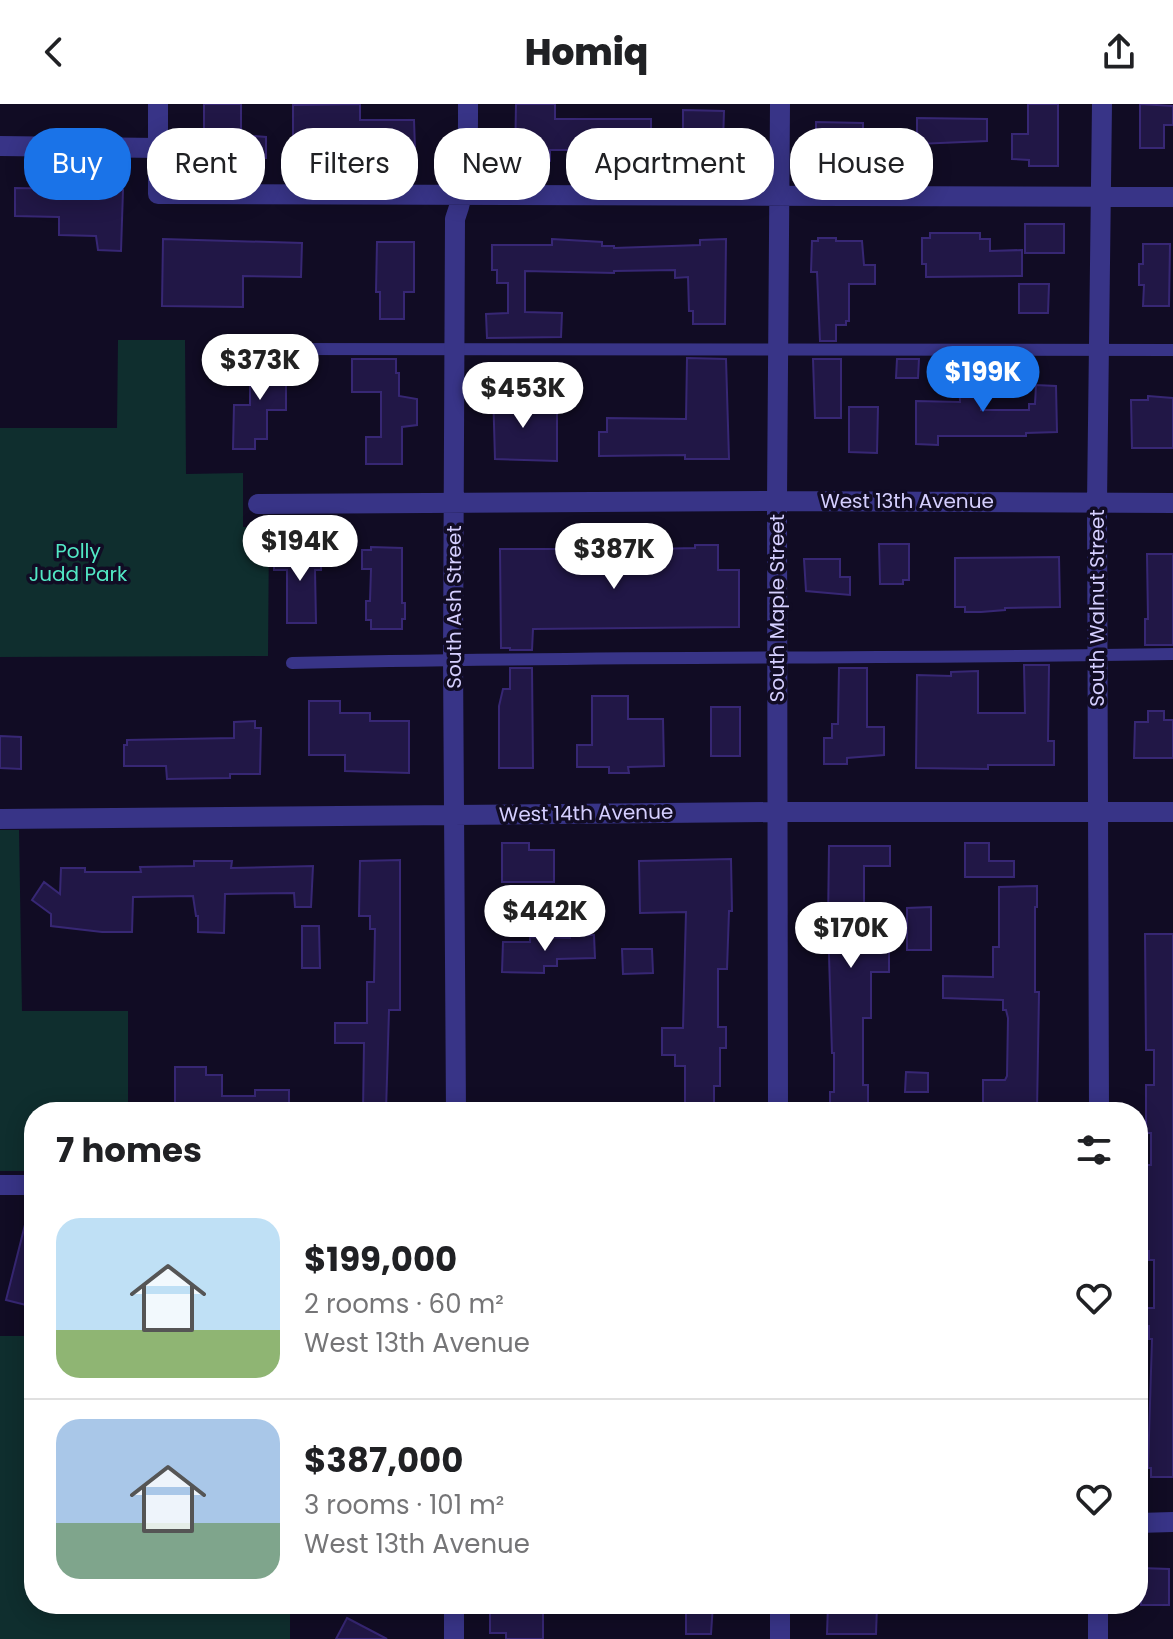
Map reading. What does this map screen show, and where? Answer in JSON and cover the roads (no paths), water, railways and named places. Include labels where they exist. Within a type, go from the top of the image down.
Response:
[{"type":"street","points":[[158,104],[158,128]]},
{"type":"street","name":"South Ash Street","points":[[468,104],[468,128]]},
{"type":"street","name":"South Maple Street","points":[[778,1102],[780,104]]},
{"type":"street","name":"South Walnut Street","points":[[1099,1102],[1097,503],[1102,104]]},
{"type":"street","points":[[0,146],[147,148]]},
{"type":"street","points":[[265,195],[434,196]]},
{"type":"street","points":[[550,196],[1173,197]]},
{"type":"street","name":"South Ash Street","points":[[456,1102],[453,659],[455,219],[462,200]]},
{"type":"street","name":"West 13th Avenue","points":[[258,504],[777,501],[1173,503]]},
{"type":"street","name":"West 14th Avenue","points":[[0,819],[1173,812]]},
{"type":"street","points":[[0,1185],[24,1185]]},
{"type":"street","points":[[1148,1523],[1173,1522]]},
{"type":"street","points":[[454,1614],[454,1639]]},
{"type":"street","points":[[780,1614],[780,1639]]},
{"type":"street","points":[[1098,1614],[1098,1639]]},
{"type":"lane","points":[[261,349],[1173,350]]},
{"type":"lane","points":[[292,663],[1173,654]]},
{"type":"park label","name":"Polly Judd Park","points":[[78,562]]}]
